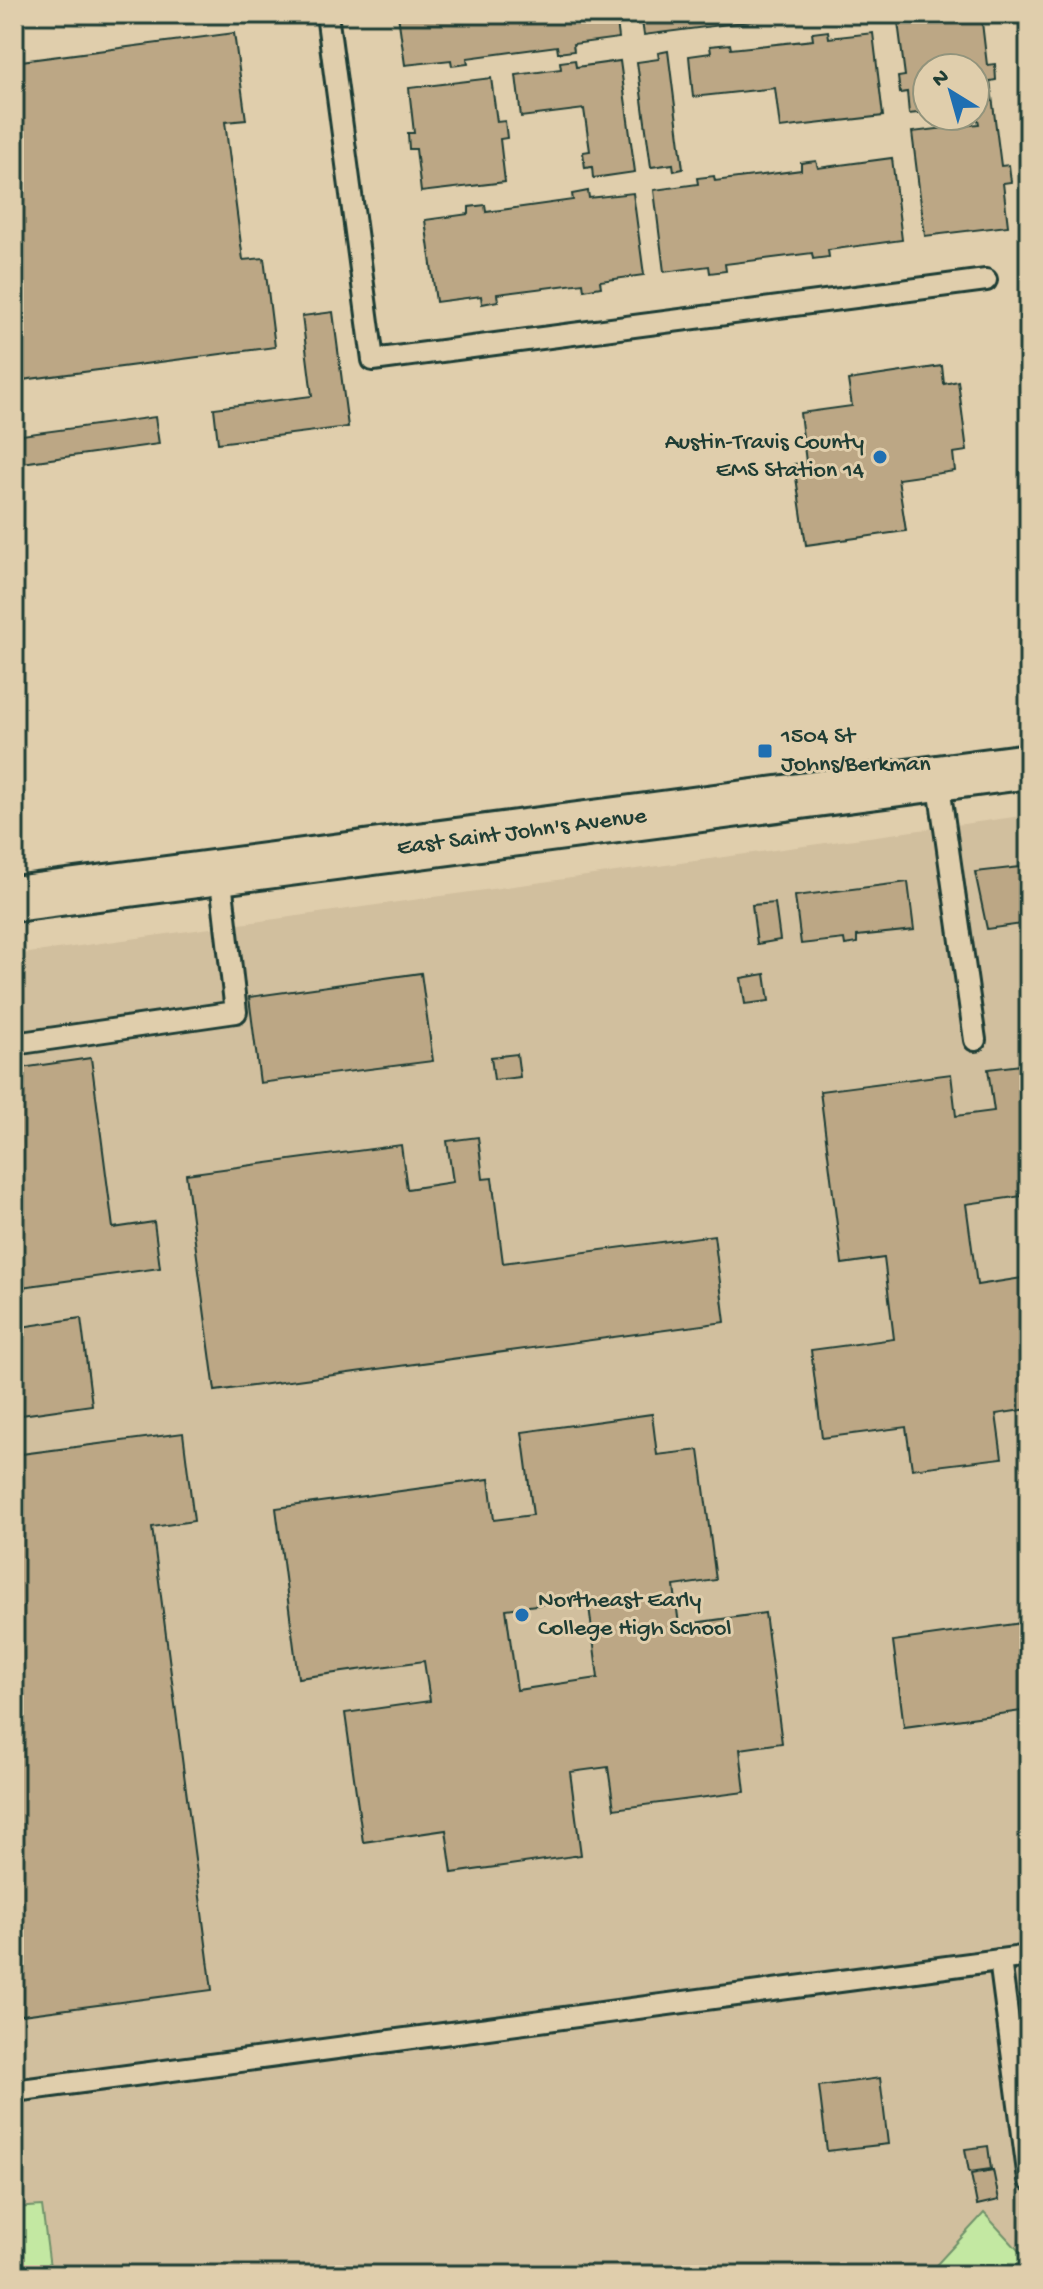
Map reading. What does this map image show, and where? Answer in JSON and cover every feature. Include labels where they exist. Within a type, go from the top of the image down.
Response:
[{"type":"street","name":"East Saint John's Avenue","points":[[14,899],[1029,766]]},
{"type":"lane","points":[[327,14],[373,360],[986,280]]},
{"type":"lane","points":[[938,779],[975,1040]]},
{"type":"lane","points":[[14,1044],[236,1012],[220,872]]},
{"type":"lane","points":[[14,2091],[1029,1956]]},
{"type":"lane","points":[[1000,1960],[1023,2089],[1029,2180]]},
{"type":"shaded area","name":"Northeast Early College High School","points":[[1029,815],[1029,2275],[14,2275],[14,955]]},
{"type":"green space","points":[[42,2206],[51,2275],[14,2275],[14,2208]]},
{"type":"green space","points":[[984,2213],[1029,2262],[1029,2275],[927,2275]]},
{"type":"building","points":[[616,14],[619,38],[573,44],[574,51],[558,53],[557,46],[467,58],[468,64],[452,66],[451,60],[405,65],[398,15]]},
{"type":"building","points":[[641,14],[806,14],[644,35]]},
{"type":"building","points":[[897,14],[981,14],[985,52],[911,52],[911,114],[907,92],[900,93],[898,77],[905,76]]},
{"type":"building","points":[[828,31],[829,38],[873,33],[883,116],[780,128],[775,88],[693,97],[689,56],[711,53],[710,46],[730,44],[731,49],[813,40],[812,33]]},
{"type":"building","points":[[234,33],[246,120],[225,122],[243,260],[264,258],[275,347],[14,381],[14,62]]},
{"type":"building","points":[[668,51],[683,169],[674,171],[673,164],[651,167],[637,62],[659,59],[658,53]]},
{"type":"building","points":[[575,60],[576,67],[620,61],[635,172],[593,178],[592,167],[585,168],[583,152],[590,151],[584,109],[521,117],[516,75],[561,69],[560,62]]},
{"type":"building","points":[[991,64],[995,64],[996,80],[991,81]]},
{"type":"building","points":[[491,78],[497,122],[505,121],[507,138],[500,139],[505,182],[421,192],[416,149],[409,149],[408,133],[414,133],[409,88]]},
{"type":"building","points":[[991,89],[1001,166],[1009,165],[1011,182],[1003,183],[1008,226],[925,236],[912,132],[991,132]]},
{"type":"building","points":[[892,158],[902,240],[828,250],[829,257],[813,259],[812,253],[725,264],[726,271],[710,273],[709,266],[664,272],[654,190],[698,184],[697,178],[714,176],[715,181],[801,170],[801,163],[816,161],[818,168]]},
{"type":"building","points":[[588,191],[589,198],[633,193],[644,275],[600,281],[601,287],[584,290],[583,283],[497,294],[498,301],[482,304],[481,296],[436,302],[425,220],[469,214],[469,207],[485,205],[486,212],[573,200],[572,194]]},
{"type":"building","points":[[333,312],[348,427],[218,443],[214,408],[312,396],[302,316]]},
{"type":"building","name":"Austin-Travis County EMS Station 14","points":[[942,366],[944,384],[958,381],[967,451],[953,453],[955,471],[898,479],[906,531],[806,545],[794,464],[806,462],[800,413],[852,406],[848,380]]},
{"type":"building","points":[[155,417],[159,444],[14,464],[14,436]]},
{"type":"building","points":[[1029,866],[1029,923],[987,929],[975,872]]},
{"type":"building","points":[[908,882],[914,930],[857,936],[857,943],[845,945],[844,939],[801,944],[795,896]]},
{"type":"building","points":[[775,903],[780,940],[757,944],[752,905]]},
{"type":"building","points":[[421,973],[433,1061],[260,1083],[249,997]]},
{"type":"building","points":[[765,974],[769,1001],[745,1004],[741,978]]},
{"type":"building","points":[[517,1054],[520,1077],[494,1080],[491,1057]]},
{"type":"building","points":[[91,1058],[113,1228],[154,1222],[160,1268],[14,1288],[14,1069]]},
{"type":"building","points":[[1029,1064],[1029,1195],[966,1204],[977,1285],[1029,1277],[1029,1409],[996,1414],[1002,1458],[912,1469],[906,1427],[822,1438],[811,1350],[894,1339],[884,1258],[842,1264],[820,1091],[951,1074],[956,1116],[994,1111],[988,1069]]},
{"type":"building","points":[[478,1137],[483,1179],[492,1178],[503,1263],[714,1235],[725,1322],[215,1391],[186,1174],[401,1145],[407,1189],[453,1182],[447,1141]]},
{"type":"building","points":[[81,1318],[92,1405],[14,1416],[14,1328]]},
{"type":"building","points":[[652,1414],[657,1455],[699,1450],[716,1580],[674,1586],[679,1625],[765,1613],[782,1743],[740,1749],[745,1792],[614,1809],[608,1767],[570,1772],[581,1855],[452,1873],[446,1830],[363,1842],[345,1713],[430,1701],[424,1661],[298,1678],[276,1508],[489,1479],[494,1520],[533,1515],[522,1432]],"holes":[[[588,1598],[598,1678],[517,1690],[506,1609]]]},
{"type":"building","points":[[183,1433],[194,1521],[152,1527],[212,1990],[14,2016],[14,1455]]},
{"type":"building","points":[[1029,1622],[1029,1710],[904,1727],[893,1641]]},
{"type":"building","points":[[880,2078],[888,2144],[827,2151],[819,2086]]},
{"type":"building","points":[[988,2146],[991,2169],[969,2172],[965,2149]]},
{"type":"building","points":[[993,2170],[999,2200],[977,2205],[971,2174]]},
{"type":"place","name":"Austin-Travis County EMS Station 14","points":[[880,457]]},
{"type":"place","name":"1504 St Johns/Berkman","points":[[765,751]]},
{"type":"place","name":"Northeast Early College High School","points":[[522,1615]]}]
